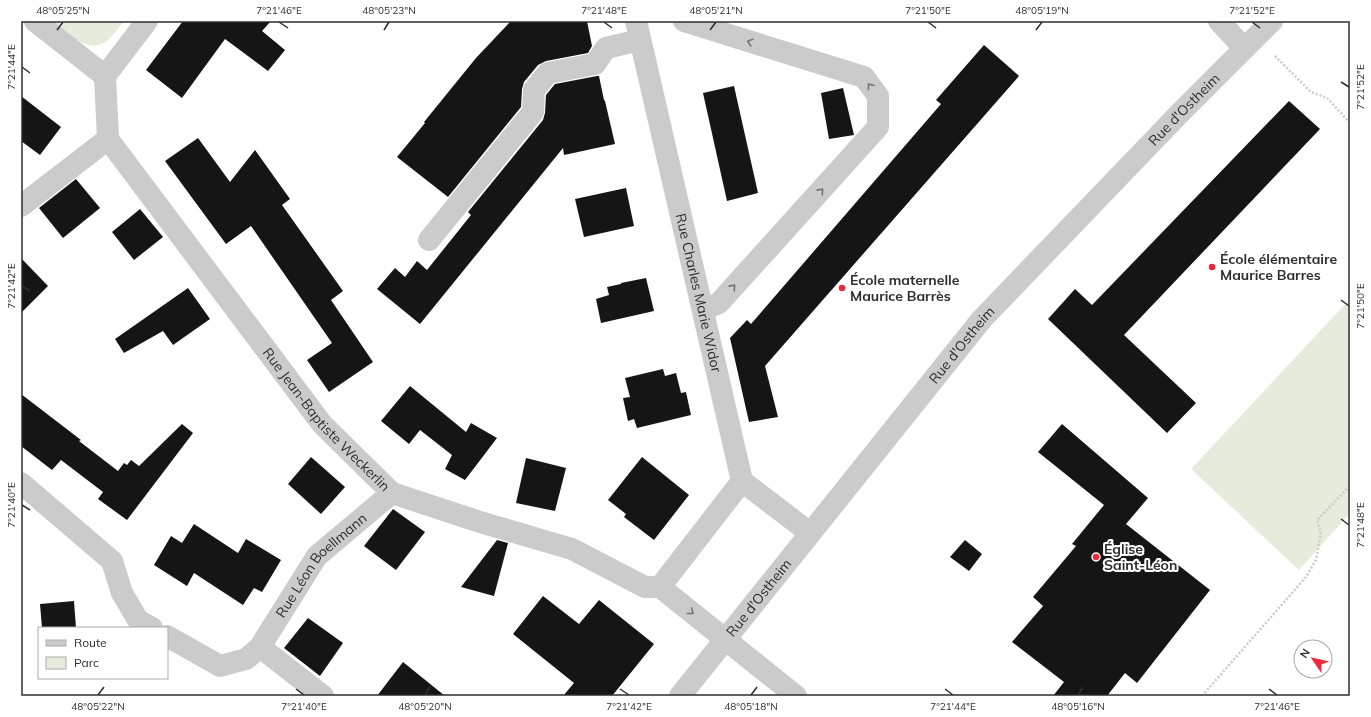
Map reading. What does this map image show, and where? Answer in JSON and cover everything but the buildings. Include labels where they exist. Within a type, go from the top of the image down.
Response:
[{"type":"street","points":[[35,21],[105,76]]},
{"type":"street","points":[[21,206],[108,139],[105,76],[147,21]]},
{"type":"street","points":[[684,21],[864,77],[878,96],[878,127],[719,303],[703,310]]},
{"type":"street","points":[[1220,21],[1250,42]]},
{"type":"street","name":"Rue d'Ostheim","points":[[680,696],[982,319],[1272,21]]},
{"type":"street","points":[[429,240],[533,112],[534,90],[548,73],[595,64],[606,48],[637,26]]},
{"type":"street","name":"Rue Charles Marie Widor","points":[[637,26],[742,480]]},
{"type":"street","name":"Rue Jean-Baptiste Weckerlin","points":[[108,139],[322,424],[392,493],[480,522],[572,549],[645,586],[660,587],[796,696]]},
{"type":"street","points":[[660,587],[742,480],[810,533]]},
{"type":"street","points":[[21,484],[112,561],[122,593],[138,620],[150,627]]},
{"type":"street","name":"Rue Léon Boellmann","points":[[168,637],[220,666],[246,659],[260,647],[317,556],[392,493]]},
{"type":"street","points":[[260,647],[323,696]]},
{"type":"path","points":[[1250,42],[1311,92],[1327,98],[1350,123]]},
{"type":"path","points":[[1202,696],[1306,577],[1316,560],[1321,533],[1317,520],[1350,486]]},
{"type":"green space","points":[[51,21],[124,21],[103,44],[87,45],[79,42]]},
{"type":"green space","points":[[1350,299],[1350,513],[1299,570],[1191,469]]},
{"type":"place","name":"École élémentaire Maurice Barres","points":[[1212,267]]},
{"type":"place","name":"École maternelle Maurice Barrès","points":[[842,288]]},
{"type":"place","name":"Église Saint-Léon","points":[[1096,557]]}]
